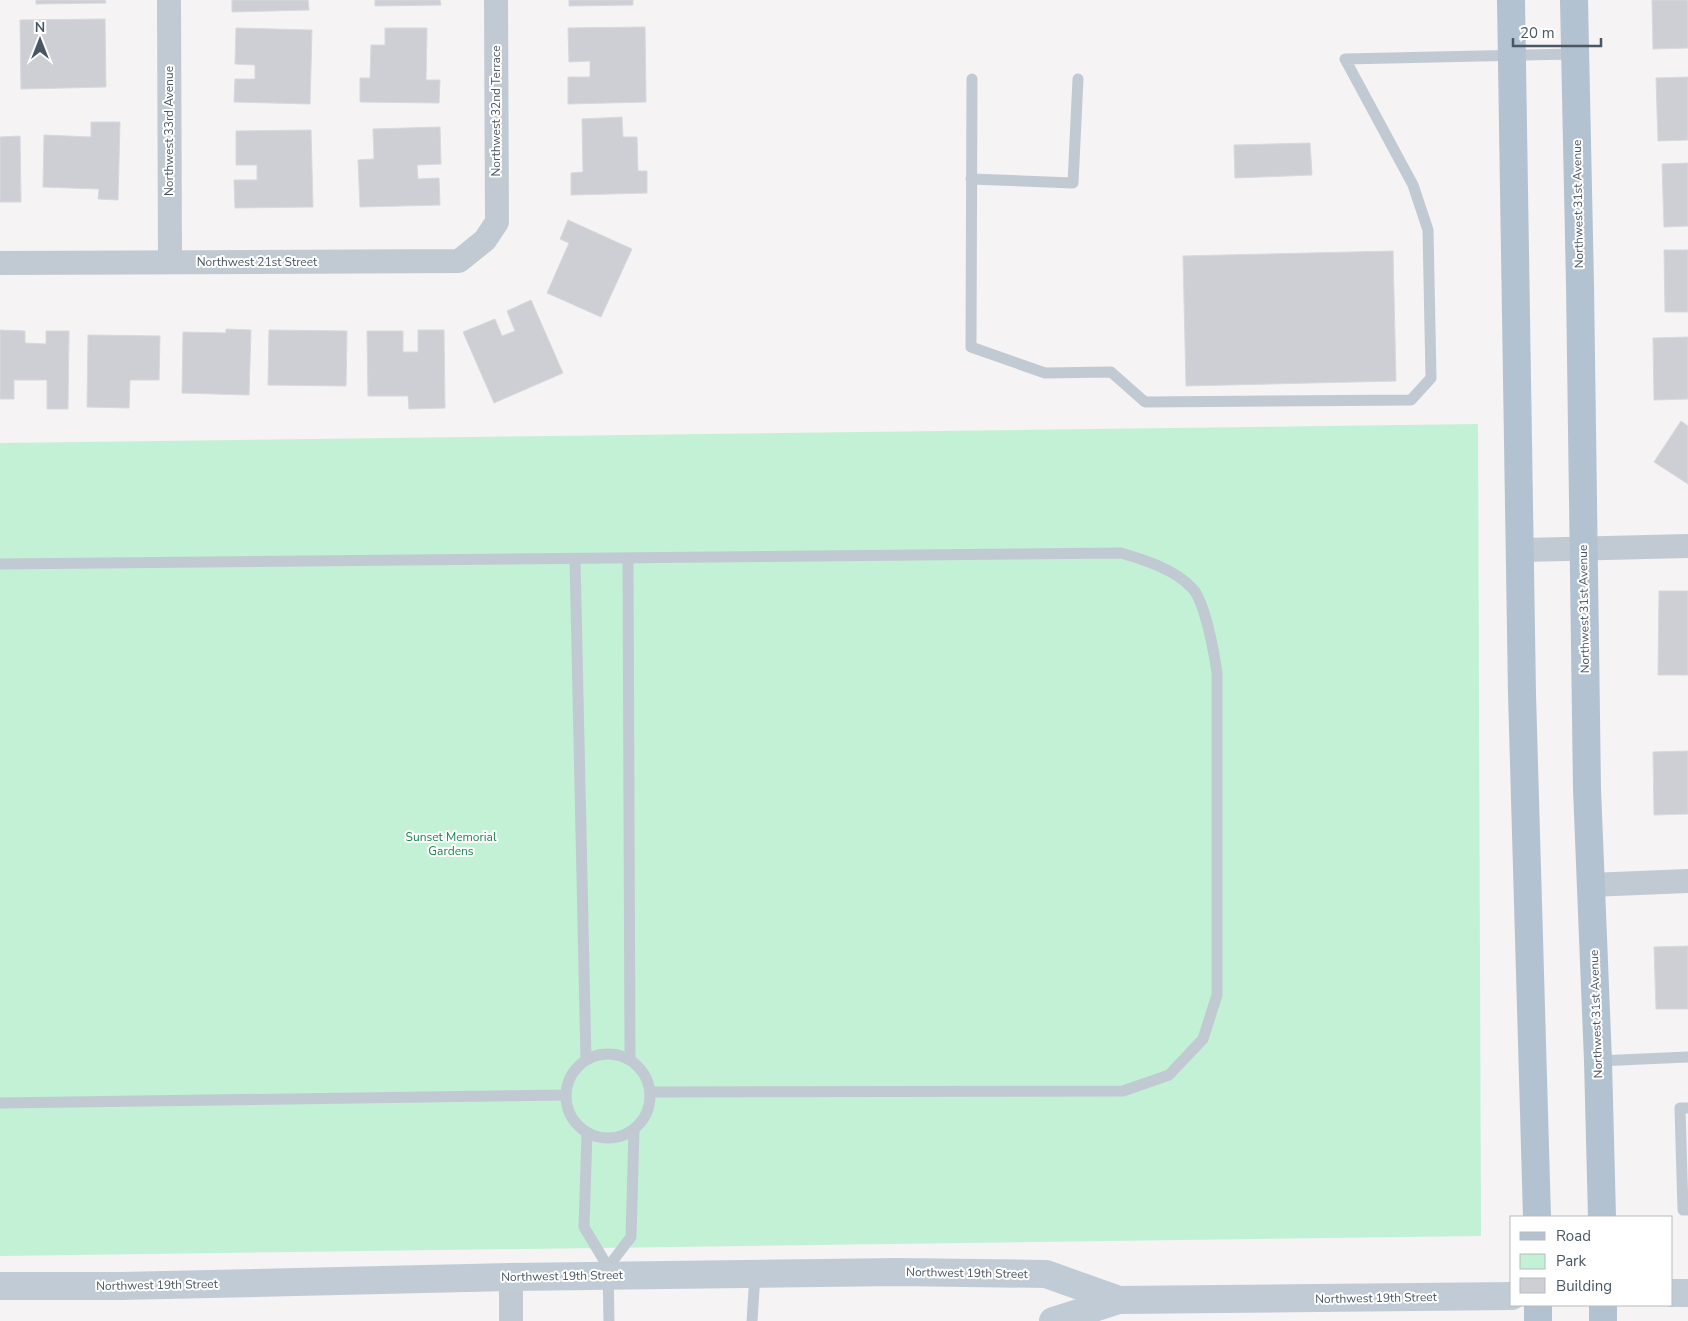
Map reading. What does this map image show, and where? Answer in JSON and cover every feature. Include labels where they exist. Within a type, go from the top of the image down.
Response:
[{"type":"main road","points":[[1511,0],[1522,694],[1536,1216]]},
{"type":"main road","name":"Northwest 31st Avenue","points":[[1574,0],[1590,885],[1598,1061],[1602,1216]]},
{"type":"main road","points":[[1538,1306],[1538,1321]]},
{"type":"main road","points":[[1603,1306],[1603,1321]]},
{"type":"street","name":"Northwest 33rd Avenue","points":[[168,0],[170,262]]},
{"type":"street","name":"Northwest 32nd Terrace","points":[[496,0],[497,222]]},
{"type":"street","name":"Northwest 21st Street","points":[[0,264],[459,261],[485,240],[497,222]]},
{"type":"street","points":[[1520,550],[1688,546]]},
{"type":"street","points":[[1590,885],[1688,881]]},
{"type":"street","name":"Northwest 19th Street","points":[[0,1286],[130,1286],[511,1277],[608,1271],[754,1274],[897,1272],[1046,1274],[1119,1300]]},
{"type":"street","points":[[511,1277],[511,1321]]},
{"type":"street","points":[[1673,1294],[1688,1293]]},
{"type":"street","name":"Northwest 19th Street","points":[[1053,1321],[1119,1300],[1510,1296]]},
{"type":"lane","points":[[972,79],[971,346],[1045,373],[1111,372],[1145,402],[1411,400],[1431,378],[1428,230],[1413,185],[1345,59],[1575,54]]},
{"type":"lane","points":[[971,179],[1073,183],[1078,79]]},
{"type":"lane","points":[[0,564],[1121,553],[1157,564],[1193,588],[1210,630],[1217,672],[1217,995],[1202,1039],[1169,1075],[1123,1091],[651,1092]]},
{"type":"lane","points":[[628,558],[630,1060]]},
{"type":"lane","points":[[575,559],[586,1060]]},
{"type":"lane","points":[[608,1054],[630,1060],[640,1068],[647,1079],[651,1092],[644,1120],[634,1130],[623,1136],[598,1138],[587,1133],[571,1117],[565,1095],[568,1081],[575,1070],[586,1060],[608,1054]]},
{"type":"lane","points":[[1598,1061],[1688,1057]]},
{"type":"lane","points":[[0,1103],[565,1095]]},
{"type":"lane","points":[[1688,1108],[1680,1108],[1683,1210],[1688,1210]]},
{"type":"lane","points":[[608,1271],[632,1237],[634,1130]]},
{"type":"lane","points":[[587,1133],[584,1227],[608,1271],[609,1321]]},
{"type":"lane","points":[[752,1321],[754,1274]]},
{"type":"green space","name":"Sunset Memorial Gardens","points":[[1478,424],[1481,1236],[0,1256],[0,443]]},
{"type":"building","points":[[36,0],[105,0],[106,3],[36,4]]},
{"type":"building","points":[[232,0],[308,0],[309,10],[232,12]]},
{"type":"building","points":[[375,0],[440,0],[441,5],[375,6]]},
{"type":"building","points":[[569,0],[633,0],[633,5],[569,6]]},
{"type":"building","points":[[1652,0],[1688,0],[1688,48],[1653,49]]},
{"type":"building","points":[[105,19],[106,87],[21,89],[20,20]]},
{"type":"building","points":[[645,27],[646,102],[568,104],[568,77],[590,77],[590,61],[569,62],[568,28]]},
{"type":"building","points":[[236,28],[312,30],[310,104],[234,102],[235,79],[255,79],[255,65],[235,64]]},
{"type":"building","points":[[385,28],[427,28],[426,80],[440,80],[439,103],[360,102],[360,78],[370,78],[371,45],[385,45]]},
{"type":"building","points":[[1688,77],[1688,140],[1658,141],[1656,78]]},
{"type":"building","points":[[622,117],[623,137],[637,137],[638,171],[647,171],[647,193],[571,195],[571,173],[583,172],[582,119]]},
{"type":"building","points":[[91,122],[120,122],[118,200],[98,199],[99,189],[43,187],[44,135],[91,137]]},
{"type":"building","points":[[440,127],[441,164],[417,165],[418,179],[439,178],[440,205],[360,207],[358,160],[374,159],[373,129]]},
{"type":"building","points":[[311,130],[313,207],[235,208],[234,180],[257,180],[257,165],[236,165],[236,131]]},
{"type":"building","points":[[20,136],[21,202],[0,202],[0,137]]},
{"type":"building","points":[[1310,143],[1312,175],[1235,178],[1234,145]]},
{"type":"building","points":[[1688,163],[1688,226],[1664,227],[1662,164]]},
{"type":"building","points":[[568,220],[632,249],[601,317],[547,293],[569,243],[560,239]]},
{"type":"building","points":[[1664,250],[1688,250],[1688,312],[1665,312]]},
{"type":"building","points":[[1393,251],[1396,381],[1186,386],[1183,256]]},
{"type":"building","points":[[531,300],[563,373],[494,403],[463,332],[495,319],[502,336],[515,331],[507,311]]},
{"type":"building","points":[[226,329],[251,330],[249,395],[182,393],[183,332],[226,333]]},
{"type":"building","points":[[0,330],[25,331],[25,343],[46,344],[46,331],[69,331],[68,409],[47,409],[47,380],[14,380],[14,399],[0,399]]},
{"type":"building","points":[[269,330],[347,331],[346,386],[268,385]]},
{"type":"building","points":[[418,330],[444,330],[445,408],[409,409],[408,396],[368,396],[367,331],[403,331],[403,352],[418,352]]},
{"type":"building","points":[[88,335],[160,336],[159,380],[130,380],[129,408],[87,407]]},
{"type":"building","points":[[1688,337],[1688,399],[1654,400],[1653,338]]},
{"type":"building","points":[[1681,421],[1688,426],[1688,484],[1654,462]]},
{"type":"building","points":[[1659,591],[1688,591],[1688,675],[1658,675]]},
{"type":"building","points":[[1688,751],[1688,814],[1654,815],[1653,752]]},
{"type":"building","points":[[1688,946],[1688,1009],[1656,1009],[1654,947]]}]
